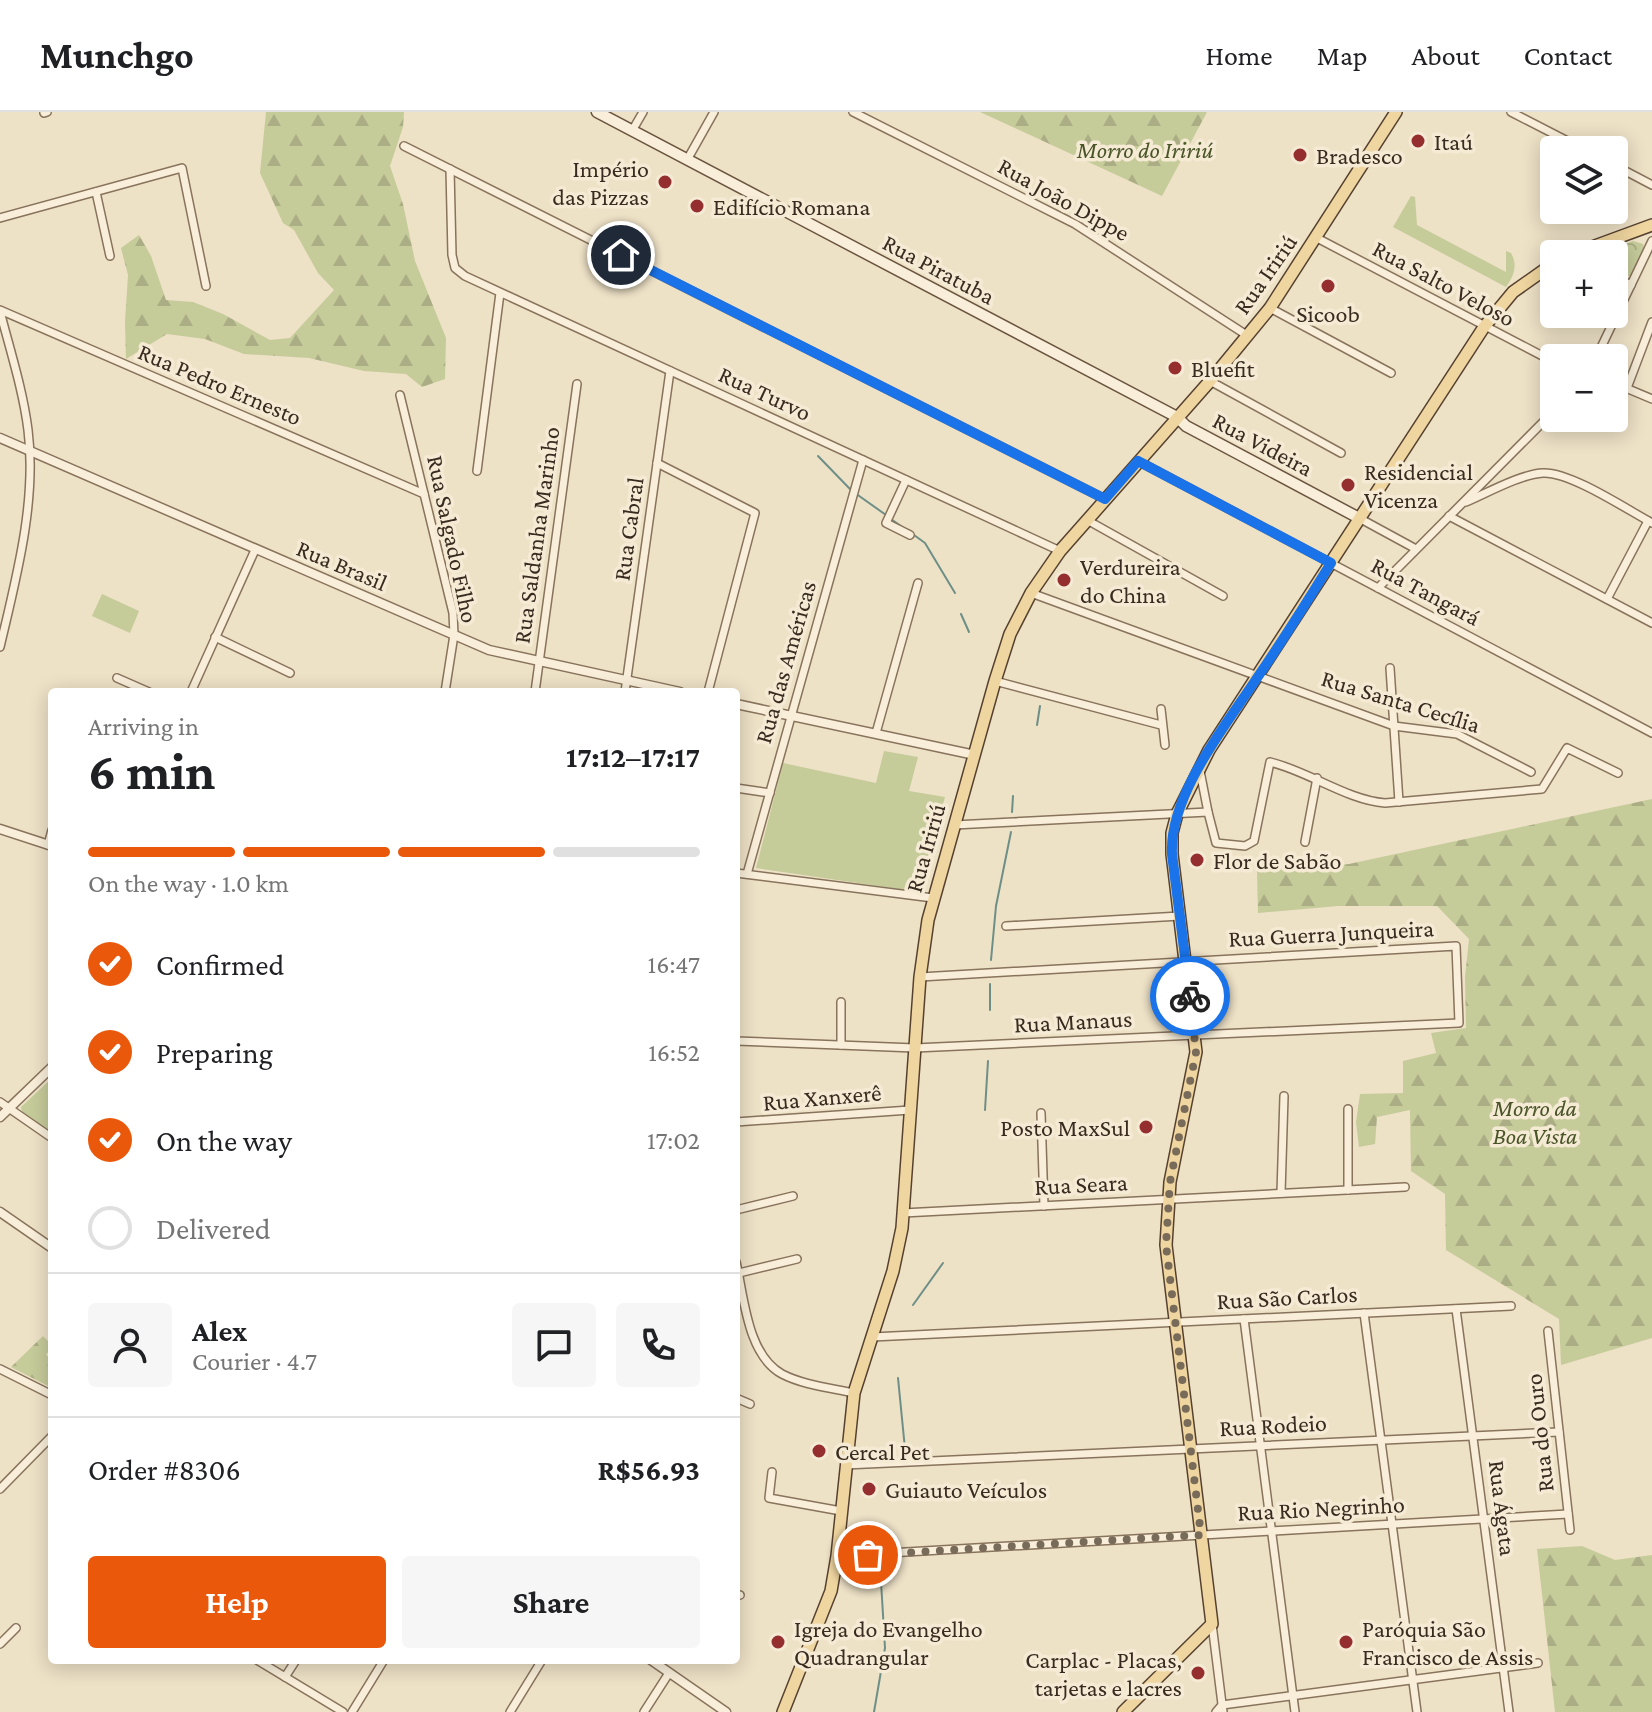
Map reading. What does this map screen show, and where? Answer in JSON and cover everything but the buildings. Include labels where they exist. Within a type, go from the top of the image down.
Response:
[{"type":"main road","name":"Rua Piratuba","points":[[597,112],[1177,417]]},
{"type":"main road","name":"Rua Iririú","points":[[783,1712],[827,1608],[837,1556],[854,1393],[896,1260],[903,1213],[920,977],[933,898],[1010,634],[1031,593],[1060,551],[1270,308],[1394,113]]},
{"type":"main road","points":[[1611,240],[1652,225]]},
{"type":"main road","points":[[1123,1712],[1212,1624],[1166,1245],[1168,1199],[1193,1078],[1195,1035],[1171,844],[1177,814],[1200,767],[1484,327],[1513,292],[1540,273]]},
{"type":"main road","name":"Rua Videira","points":[[1177,417],[1186,426],[1359,518]]},
{"type":"street","points":[[632,131],[643,112]]},
{"type":"street","points":[[687,160],[714,112]]},
{"type":"street","name":"Rua João Dippe","points":[[853,112],[1075,224],[1248,336]]},
{"type":"street","points":[[1511,112],[1558,136]]},
{"type":"street","points":[[404,146],[1105,499]]},
{"type":"street","points":[[0,218],[182,168],[206,286]]},
{"type":"street","name":"Rua Turvo","points":[[450,169],[452,255],[455,268],[465,276],[1060,551]]},
{"type":"street","points":[[1628,172],[1652,185]]},
{"type":"street","points":[[96,192],[110,256]]},
{"type":"street","name":"Rua Salto Veloso","points":[[1317,238],[1540,355]]},
{"type":"street","points":[[1603,344],[1652,241]]},
{"type":"street","points":[[477,471],[500,293]]},
{"type":"street","points":[[1270,308],[1391,373]]},
{"type":"street","points":[[0,311],[24,408],[30,451],[23,542],[0,647]]},
{"type":"street","name":"Rua Pedro Ernesto","points":[[0,311],[424,494]]},
{"type":"street","points":[[1628,385],[1652,322]]},
{"type":"street","name":"Rua Cabral","points":[[625,688],[670,371]]},
{"type":"street","points":[[1210,381],[1341,453]]},
{"type":"street","name":"Rua Saldanha Marinho","points":[[536,688],[577,384]]},
{"type":"street","points":[[1628,388],[1652,399]]},
{"type":"street","name":"Rua Salgado Filho","points":[[400,395],[453,613],[454,635],[446,688]]},
{"type":"street","points":[[1378,588],[1540,425]]},
{"type":"street","name":"Rua Brasil","points":[[0,438],[489,650],[660,688]]},
{"type":"street","name":"Rua das Américas","points":[[747,874],[863,460]]},
{"type":"street","name":"Rua Tangará","points":[[1138,461],[1652,733]]},
{"type":"street","points":[[657,463],[755,513],[709,688]]},
{"type":"street","points":[[1460,505],[1526,477],[1550,474],[1574,481],[1650,522],[1607,599]]},
{"type":"street","points":[[906,480],[886,523],[910,535]]},
{"type":"street","points":[[1449,516],[1652,623]]},
{"type":"street","name":"Rua Videira","points":[[1359,518],[1416,549]]},
{"type":"street","points":[[1087,520],[1223,596]]},
{"type":"street","points":[[193,688],[255,550]]},
{"type":"street","points":[[876,733],[918,583]]},
{"type":"street","name":"Rua Santa Cecília","points":[[1031,593],[1394,726],[1457,734],[1531,772]]},
{"type":"street","points":[[215,637],[290,673]]},
{"type":"street","points":[[1390,668],[1399,802]]},
{"type":"street","points":[[117,678],[140,688]]},
{"type":"street","points":[[995,681],[1161,725]]},
{"type":"street","points":[[740,705],[975,755]]},
{"type":"street","points":[[1161,709],[1165,745]]},
{"type":"street","points":[[1200,767],[1216,843],[1251,845],[1270,762],[1368,800],[1399,802],[1542,789],[1567,748],[1618,773]]},
{"type":"street","points":[[1305,842],[1317,778]]},
{"type":"street","points":[[740,789],[770,793]]},
{"type":"street","points":[[954,825],[1208,812]]},
{"type":"street","points":[[0,829],[48,844]]},
{"type":"street","points":[[740,873],[933,898]]},
{"type":"street","points":[[1006,926],[1180,916]]},
{"type":"street","name":"Rua Guerra Junqueira","points":[[920,977],[1456,946],[1459,1023]]},
{"type":"street","points":[[841,1002],[841,1045]]},
{"type":"street","name":"Rua Manaus","points":[[740,1041],[915,1048],[1459,1023]]},
{"type":"street","points":[[0,1117],[48,1071]]},
{"type":"street","points":[[1281,1193],[1284,1096]]},
{"type":"street","points":[[0,1102],[48,1135]]},
{"type":"street","points":[[1348,1109],[1348,1190]]},
{"type":"street","name":"Rua Xanxerê","points":[[740,1122],[910,1110]]},
{"type":"street","points":[[1041,1113],[1044,1206]]},
{"type":"street","name":"Rua Seara","points":[[903,1213],[1405,1187]]},
{"type":"street","points":[[740,1209],[793,1196]]},
{"type":"street","points":[[0,1212],[48,1245]]},
{"type":"street","points":[[740,1273],[797,1259]]},
{"type":"street","points":[[740,1277],[754,1336],[770,1363],[792,1378],[854,1393]]},
{"type":"street","name":"Rua São Carlos","points":[[872,1337],[1511,1306]]},
{"type":"street","name":"Rua Ágata","points":[[1456,1309],[1509,1712]]},
{"type":"street","points":[[1364,1313],[1417,1712]]},
{"type":"street","points":[[1244,1319],[1295,1712]]},
{"type":"street","name":"Rua do Ouro","points":[[1548,1331],[1570,1530]]},
{"type":"street","points":[[0,1369],[48,1393]]},
{"type":"street","points":[[740,1400],[750,1404]]},
{"type":"street","name":"Rua Rodeio","points":[[845,1465],[1559,1432]]},
{"type":"street","points":[[0,1489],[48,1440]]},
{"type":"street","points":[[772,1472],[769,1498],[841,1511]]},
{"type":"street","points":[[0,1476],[8,1480]]},
{"type":"street","name":"Rua Rio Negrinho","points":[[837,1556],[1568,1514]]},
{"type":"street","points":[[1212,1624],[1223,1708]]},
{"type":"street","points":[[0,1644],[16,1628]]},
{"type":"street","points":[[1216,1712],[1223,1708],[1292,1696],[1538,1663]]},
{"type":"street","points":[[264,1664],[343,1712]]},
{"type":"street","points":[[285,1677],[293,1664]]},
{"type":"street","points":[[352,1712],[382,1664]]},
{"type":"street","points":[[510,1712],[540,1664]]},
{"type":"street","points":[[657,1664],[726,1712]]},
{"type":"street","points":[[644,1712],[669,1673]]},
{"type":"green space","points":[[266,112],[404,112],[403,127],[390,166],[403,204],[415,261],[446,338],[445,379],[422,387],[406,374],[364,371],[309,358],[244,354],[205,339],[167,334],[126,359],[128,275],[121,248],[139,235],[151,256],[166,300],[193,302],[223,314],[270,340],[290,338],[334,290],[318,273],[294,230],[283,223],[260,173]]},
{"type":"green space","name":"Morro do Iririú","points":[[980,112],[1207,112],[1162,196]]},
{"type":"green space","points":[[1411,196],[1415,197],[1417,225],[1506,272],[1506,251],[1511,253],[1514,270],[1506,287],[1393,227]]},
{"type":"green space","points":[[1628,243],[1643,244],[1645,252],[1632,278],[1628,276]]},
{"type":"green space","points":[[102,594],[139,611],[130,633],[92,616]]},
{"type":"green space","points":[[884,751],[918,757],[909,791],[945,797],[919,892],[756,868],[783,763],[876,783]]},
{"type":"green space","name":"Morro da Boa Vista","points":[[1652,799],[1652,1338],[1561,1365],[1559,1319],[1446,1250],[1445,1194],[1411,1171],[1410,1110],[1377,1117],[1375,1144],[1359,1147],[1356,1122],[1360,1094],[1403,1093],[1403,1061],[1436,1053],[1431,1033],[1466,1028],[1465,977],[1469,939],[1437,906],[1338,906],[1258,913],[1257,871],[1349,864]]},
{"type":"green space","points":[[48,1082],[48,1133],[23,1116],[21,1107]]},
{"type":"green space","points":[[43,1336],[48,1341],[48,1386],[11,1367]]},
{"type":"green space","points":[[1582,1546],[1615,1560],[1652,1555],[1652,1712],[1555,1712],[1537,1549]]},
{"type":"waterway","points":[[818,456],[850,489]]},
{"type":"waterway","points":[[855,493],[886,515]]},
{"type":"waterway","points":[[891,519],[905,529]]},
{"type":"waterway","points":[[914,535],[925,543],[955,593]]},
{"type":"waterway","points":[[961,614],[969,632]]},
{"type":"waterway","points":[[1037,725],[1040,706]]},
{"type":"waterway","points":[[1012,812],[1013,796]]},
{"type":"waterway","points":[[991,960],[996,906],[1011,832]]},
{"type":"waterway","points":[[990,984],[990,1010]]},
{"type":"waterway","points":[[985,1110],[988,1061]]},
{"type":"waterway","points":[[913,1305],[943,1263]]},
{"type":"waterway","points":[[898,1378],[905,1449]]},
{"type":"waterway","points":[[874,1712],[885,1648],[880,1565]]},
{"type":"way so far","points":[[868,1555],[1201,1535],[1166,1245],[1170,1182],[1196,1052],[1190,996]]},
{"type":"place","name":"Itaú","points":[[1418,141]]},
{"type":"place","name":"Bradesco","points":[[1300,155]]},
{"type":"place","name":"Império das Pizzas","points":[[665,182]]},
{"type":"place","name":"Edifício Romana","points":[[697,206]]},
{"type":"place","name":"Sicoob","points":[[1328,286]]},
{"type":"place","name":"Bluefit","points":[[1175,368]]},
{"type":"place","name":"Residencial Vicenza","points":[[1348,485]]},
{"type":"place","name":"Verdureira do China","points":[[1064,580]]},
{"type":"place","name":"Flor de Sabão","points":[[1197,860]]},
{"type":"place","name":"Posto MaxSul","points":[[1146,1127]]},
{"type":"place","name":"Cercal Pet","points":[[819,1451]]},
{"type":"place","name":"Guiauto Veículos","points":[[869,1489]]},
{"type":"place","name":"Igreja do Evangelho Quadrangular","points":[[778,1642]]},
{"type":"place","name":"Paróquia São Francisco de Assis","points":[[1346,1642]]},
{"type":"place","name":"Carplac - Placas, tarjetas e lacres","points":[[1198,1673]]},
{"type":"route","points":[[621,255],[1105,499],[1138,461],[1331,563],[1209,750],[1177,814],[1172,833],[1172,854],[1190,996]]}]
